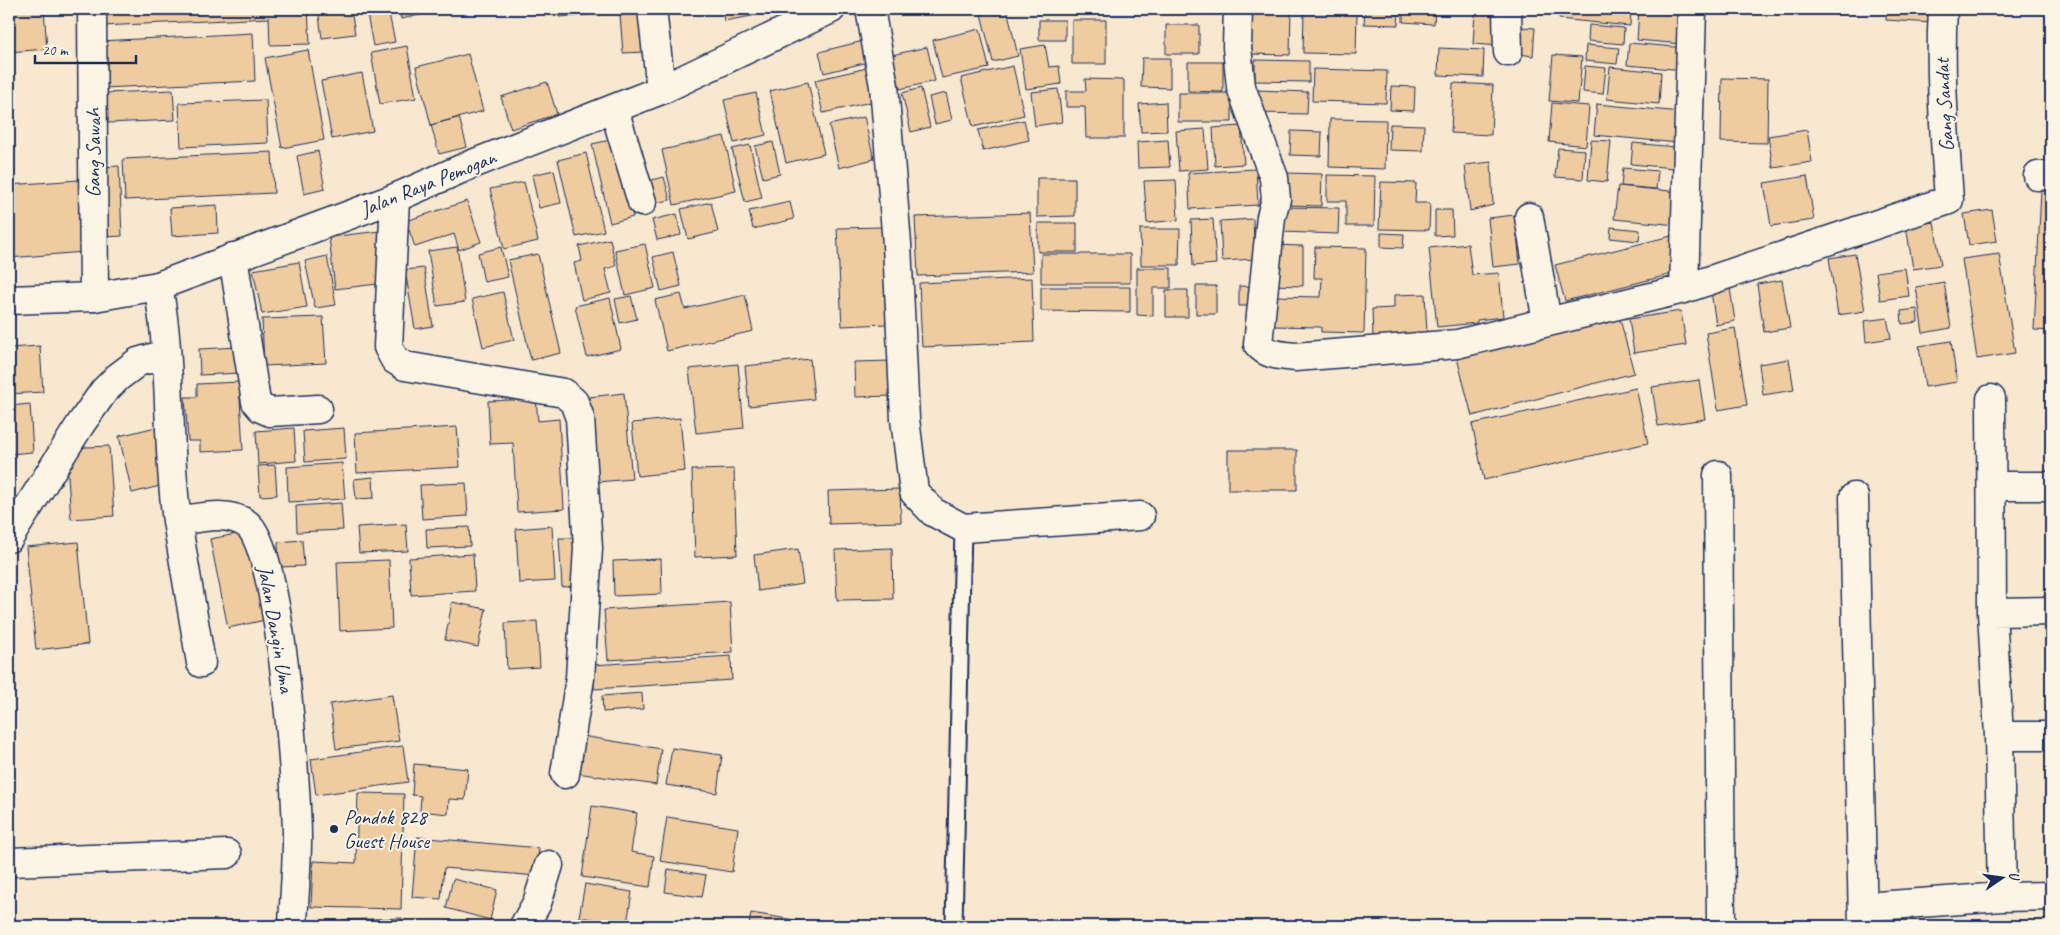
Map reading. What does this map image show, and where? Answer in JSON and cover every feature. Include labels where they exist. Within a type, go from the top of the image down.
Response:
[{"type":"street","name":"Gang Sawah","points":[[92,9],[94,297]]},
{"type":"street","points":[[652,9],[661,90]]},
{"type":"street","name":"Jalan Raya Pemogan","points":[[9,300],[160,295],[233,257],[395,198],[470,165],[661,90],[831,9]]},
{"type":"street","points":[[870,9],[884,86],[897,244],[905,419],[914,492],[933,512],[962,528],[1140,516]]},
{"type":"street","points":[[1238,9],[1237,47],[1240,87],[1274,178],[1276,199],[1271,217],[1258,344],[1263,350],[1271,354],[1296,357],[1457,344],[1684,289],[1692,9]]},
{"type":"street","points":[[1507,9],[1508,52]]},
{"type":"street","name":"Gang Sandat","points":[[1684,289],[1949,200],[1943,110],[1941,37],[1943,9]]},
{"type":"street","points":[[614,108],[642,202]]},
{"type":"street","points":[[395,198],[388,347],[396,360],[405,366],[564,393],[574,402],[580,418],[588,548],[580,678],[565,774]]},
{"type":"street","points":[[1529,217],[1547,322]]},
{"type":"street","points":[[233,257],[256,402],[260,408],[270,412],[318,409]]},
{"type":"street","points":[[160,295],[166,347],[171,473],[177,521],[201,663]]},
{"type":"street","points":[[9,538],[80,425],[104,391],[118,377],[138,362],[166,347]]},
{"type":"street","points":[[1991,399],[1992,612],[1999,736],[2002,898]]},
{"type":"street","points":[[1718,475],[1721,926]]},
{"type":"street","points":[[1992,486],[2051,486]]},
{"type":"street","points":[[1854,498],[1863,917],[2002,898],[2051,896]]},
{"type":"street","name":"Jalan Dangin Uma","points":[[177,521],[220,516],[236,518],[249,525],[260,543],[276,606],[291,720],[297,839],[293,926]]},
{"type":"street","points":[[1992,612],[2051,612]]},
{"type":"street","points":[[1999,736],[2051,736]]},
{"type":"street","points":[[9,862],[227,854]]},
{"type":"street","points":[[524,926],[538,903],[549,865]]},
{"type":"lane","points":[[954,926],[962,528]]},
{"type":"building","points":[[9,9],[44,9],[47,49],[9,52]]},
{"type":"building","points":[[101,9],[308,9],[310,44],[270,45],[269,18],[102,26]]},
{"type":"building","points":[[318,9],[351,9],[355,34],[322,38]]},
{"type":"building","points":[[366,9],[388,9],[395,42],[373,46]]},
{"type":"building","points":[[399,9],[432,9],[433,12],[401,19]]},
{"type":"building","points":[[558,9],[632,9],[633,12],[559,17]]},
{"type":"building","points":[[668,9],[706,9],[706,12],[669,14]]},
{"type":"building","points":[[722,9],[751,9],[752,16],[724,21]]},
{"type":"building","points":[[1007,9],[1018,56],[993,62],[981,14]]},
{"type":"building","points":[[1192,9],[1232,9],[1232,11],[1192,11]]},
{"type":"building","points":[[1250,9],[1291,9],[1290,55],[1249,54]]},
{"type":"building","points":[[1365,9],[1399,9],[1398,25],[1364,24]]},
{"type":"building","points":[[1403,9],[1435,9],[1434,24],[1403,22]]},
{"type":"building","points":[[1444,9],[1483,9],[1483,11]]},
{"type":"building","points":[[1517,9],[1549,9],[1548,14],[1517,11]]},
{"type":"building","points":[[1560,9],[1631,9],[1630,26],[1559,19]]},
{"type":"building","points":[[1887,9],[1933,9],[1932,23],[1886,20]]},
{"type":"building","points":[[1304,10],[1357,11],[1356,54],[1303,53]]},
{"type":"building","points":[[1639,10],[1685,14],[1682,44],[1637,40]]},
{"type":"building","points":[[1475,12],[1502,13],[1500,46],[1473,44]]},
{"type":"building","points":[[644,13],[646,52],[623,53],[620,15]]},
{"type":"building","points":[[1039,20],[1065,20],[1065,40],[1039,40]]},
{"type":"building","points":[[1072,20],[1106,20],[1106,64],[1072,64]]},
{"type":"building","points":[[1166,25],[1199,25],[1199,54],[1166,54]]},
{"type":"building","points":[[1589,25],[1624,28],[1623,44],[1588,41]]},
{"type":"building","points":[[1521,27],[1535,28],[1533,56],[1519,54]]},
{"type":"building","points":[[980,29],[989,68],[942,78],[933,40]]},
{"type":"building","points":[[253,33],[255,81],[103,88],[100,41]]},
{"type":"building","points":[[863,41],[868,62],[824,73],[819,52]]},
{"type":"building","points":[[1629,43],[1686,48],[1684,70],[1627,65]]},
{"type":"building","points":[[1045,45],[1049,67],[1059,66],[1061,84],[1026,89],[1020,49]]},
{"type":"building","points":[[1586,45],[1619,48],[1617,64],[1585,61]]},
{"type":"building","points":[[407,46],[416,98],[380,104],[371,53]]},
{"type":"building","points":[[927,47],[935,81],[900,89],[892,55]]},
{"type":"building","points":[[1439,48],[1484,50],[1483,77],[1438,75]]},
{"type":"building","points":[[308,50],[324,140],[282,148],[265,58]]},
{"type":"building","points":[[468,54],[483,111],[431,125],[416,67]]},
{"type":"building","points":[[1553,55],[1582,57],[1578,103],[1549,101]]},
{"type":"building","points":[[1142,58],[1170,58],[1170,88],[1141,87]]},
{"type":"building","points":[[1255,60],[1309,61],[1309,82],[1255,81]]},
{"type":"building","points":[[1188,62],[1223,62],[1223,92],[1188,91]]},
{"type":"building","points":[[1013,66],[1024,115],[973,127],[961,78]]},
{"type":"building","points":[[1585,66],[1606,68],[1603,94],[1583,92]]},
{"type":"building","points":[[1610,67],[1661,72],[1659,104],[1607,99]]},
{"type":"building","points":[[867,68],[875,101],[823,113],[815,80]]},
{"type":"building","points":[[1313,69],[1387,71],[1386,103],[1312,101]]},
{"type":"building","points":[[362,73],[373,131],[332,139],[321,81]]},
{"type":"building","points":[[1722,78],[1768,79],[1767,143],[1721,142]]},
{"type":"building","points":[[1085,79],[1124,80],[1124,138],[1086,138],[1085,107],[1066,107],[1066,91],[1086,91]]},
{"type":"building","points":[[547,82],[557,114],[511,129],[501,97]]},
{"type":"building","points":[[808,82],[824,154],[786,163],[770,91]]},
{"type":"building","points":[[1453,83],[1493,85],[1491,135],[1451,133]]},
{"type":"building","points":[[1391,86],[1415,87],[1414,111],[1390,110]]},
{"type":"building","points":[[921,88],[930,127],[911,132],[902,93]]},
{"type":"building","points":[[1058,89],[1062,122],[1035,126],[1031,92]]},
{"type":"building","points":[[173,90],[175,120],[108,123],[107,93]]},
{"type":"building","points":[[1257,90],[1308,92],[1307,114],[1257,113]]},
{"type":"building","points":[[756,93],[766,135],[734,143],[724,100]]},
{"type":"building","points":[[946,93],[952,120],[935,124],[929,97]]},
{"type":"building","points":[[1178,93],[1232,93],[1232,122],[1178,122]]},
{"type":"building","points":[[266,100],[268,143],[181,147],[179,103]]},
{"type":"building","points":[[1166,102],[1167,131],[1141,132],[1139,104]]},
{"type":"building","points":[[1552,103],[1589,106],[1586,146],[1549,142]]},
{"type":"building","points":[[1597,104],[1681,112],[1678,143],[1594,135]]},
{"type":"building","points":[[459,117],[467,147],[439,154],[431,125]]},
{"type":"building","points":[[864,117],[874,159],[839,168],[829,125]]},
{"type":"building","points":[[1330,119],[1386,120],[1385,169],[1329,167]]},
{"type":"building","points":[[1024,120],[1029,140],[983,151],[978,130]]},
{"type":"building","points":[[1390,124],[1424,125],[1423,151],[1389,150]]},
{"type":"building","points":[[1241,126],[1244,164],[1215,166],[1213,128]]},
{"type":"building","points":[[1205,129],[1208,169],[1179,171],[1176,131]]},
{"type":"building","points":[[1807,130],[1812,162],[1773,168],[1768,136]]},
{"type":"building","points":[[1291,131],[1322,132],[1321,156],[1290,155]]},
{"type":"building","points":[[724,136],[736,191],[674,205],[662,150]]},
{"type":"building","points":[[615,139],[633,217],[610,223],[592,144]]},
{"type":"building","points":[[1168,140],[1170,167],[1138,168],[1137,142]]},
{"type":"building","points":[[1591,140],[1611,141],[1607,182],[1588,180]]},
{"type":"building","points":[[773,142],[780,174],[763,178],[755,146]]},
{"type":"building","points":[[1633,143],[1675,147],[1673,168],[1631,164]]},
{"type":"building","points":[[750,145],[762,198],[745,202],[732,149]]},
{"type":"building","points":[[1558,148],[1585,150],[1583,179],[1555,177]]},
{"type":"building","points":[[318,151],[325,189],[304,194],[297,156]]},
{"type":"building","points":[[272,152],[274,193],[125,200],[123,159]]},
{"type":"building","points":[[586,153],[604,231],[576,237],[558,160]]},
{"type":"building","points":[[1491,162],[1493,205],[1470,211],[1465,165]]},
{"type":"building","points":[[119,166],[122,236],[104,237],[101,167]]},
{"type":"building","points":[[1623,168],[1658,171],[1656,189],[1621,186]]},
{"type":"building","points":[[1256,169],[1258,205],[1190,209],[1188,173]]},
{"type":"building","points":[[554,170],[561,203],[539,208],[532,175]]},
{"type":"building","points":[[1286,173],[1322,174],[1321,206],[1285,205]]},
{"type":"building","points":[[1327,175],[1375,176],[1374,226],[1346,226],[1346,201],[1327,201]]},
{"type":"building","points":[[1807,176],[1814,220],[1771,226],[1764,183]]},
{"type":"building","points":[[664,177],[670,200],[648,205],[643,182]]},
{"type":"building","points":[[1037,178],[1075,178],[1075,216],[1037,217]]},
{"type":"building","points":[[79,180],[84,252],[9,258],[9,185]]},
{"type":"building","points":[[1176,180],[1178,220],[1147,223],[1144,181]]},
{"type":"building","points":[[524,182],[538,241],[504,249],[490,189]]},
{"type":"building","points":[[1381,182],[1416,183],[1415,203],[1430,203],[1429,230],[1379,229]]},
{"type":"building","points":[[1618,186],[1681,192],[1677,225],[1614,219]]},
{"type":"building","points":[[2041,191],[2051,191],[2051,331],[2034,330]]},
{"type":"building","points":[[467,201],[481,242],[459,250],[454,234],[415,247],[406,221]]},
{"type":"building","points":[[711,202],[718,232],[688,239],[681,209]]},
{"type":"building","points":[[790,202],[794,219],[753,229],[749,211]]},
{"type":"building","points":[[217,205],[218,233],[172,236],[170,208]]},
{"type":"building","points":[[1282,207],[1339,208],[1338,234],[1281,232]]},
{"type":"building","points":[[1435,210],[1452,210],[1453,235],[1435,236]]},
{"type":"building","points":[[1992,210],[1997,241],[1969,245],[1964,214]]},
{"type":"building","points":[[1030,213],[1033,272],[918,276],[915,217]]},
{"type":"building","points":[[677,214],[681,235],[657,240],[652,220]]},
{"type":"building","points":[[1515,215],[1520,264],[1493,267],[1488,218]]},
{"type":"building","points":[[1213,219],[1216,264],[1193,266],[1191,220]]},
{"type":"building","points":[[1253,219],[1255,259],[1222,261],[1220,221]]},
{"type":"building","points":[[1934,222],[1941,265],[1913,269],[1906,226]]},
{"type":"building","points":[[1038,223],[1077,223],[1077,252],[1038,252]]},
{"type":"building","points":[[883,227],[886,324],[842,326],[837,228]]},
{"type":"building","points":[[1611,227],[1640,230],[1639,241],[1610,238]]},
{"type":"building","points":[[1140,229],[1180,229],[1179,265],[1141,265]]},
{"type":"building","points":[[380,231],[386,283],[335,289],[329,237]]},
{"type":"building","points":[[1381,233],[1404,234],[1403,248],[1381,247]]},
{"type":"building","points":[[1671,236],[1680,272],[1565,301],[1555,265]]},
{"type":"building","points":[[610,239],[616,266],[605,269],[611,293],[582,300],[574,263],[582,261],[579,246]]},
{"type":"building","points":[[645,244],[655,288],[625,295],[615,250]]},
{"type":"building","points":[[1468,244],[1472,275],[1499,273],[1503,317],[1477,320],[1477,323],[1437,327],[1429,248]]},
{"type":"building","points":[[1272,245],[1303,246],[1303,286],[1272,285]]},
{"type":"building","points":[[457,247],[465,302],[437,306],[428,251]]},
{"type":"building","points":[[501,247],[508,277],[484,282],[478,253]]},
{"type":"building","points":[[1315,247],[1366,248],[1364,333],[1321,332],[1321,327],[1273,326],[1274,296],[1321,297],[1322,278],[1314,278]]},
{"type":"building","points":[[673,252],[681,286],[661,291],[653,257]]},
{"type":"building","points":[[538,254],[561,353],[531,360],[508,260]]},
{"type":"building","points":[[1041,254],[1130,254],[1130,283],[1041,283]]},
{"type":"building","points":[[1855,254],[1865,311],[1838,315],[1829,258]]},
{"type":"building","points":[[1999,254],[2015,353],[1977,359],[1962,259]]},
{"type":"building","points":[[327,256],[336,305],[315,308],[305,261]]},
{"type":"building","points":[[299,262],[307,307],[262,314],[253,270]]},
{"type":"building","points":[[424,268],[433,326],[415,329],[405,270]]},
{"type":"building","points":[[1137,268],[1171,268],[1171,288],[1153,288],[1153,316],[1137,315]]},
{"type":"building","points":[[1905,268],[1909,296],[1880,300],[1876,272]]},
{"type":"building","points":[[1032,278],[1034,342],[922,347],[919,283]]},
{"type":"building","points":[[1782,280],[1790,328],[1764,332],[1757,284]]},
{"type":"building","points":[[1944,282],[1951,328],[1923,333],[1916,287]]},
{"type":"building","points":[[1196,286],[1216,286],[1216,314],[1196,314]]},
{"type":"building","points":[[1239,286],[1256,287],[1256,306],[1239,306]]},
{"type":"building","points":[[1041,287],[1130,287],[1130,312],[1041,311]]},
{"type":"building","points":[[1730,288],[1735,321],[1716,325],[1711,292]]},
{"type":"building","points":[[1166,290],[1188,290],[1188,317],[1166,317]]},
{"type":"building","points":[[503,292],[514,340],[483,347],[472,299]]},
{"type":"building","points":[[681,294],[685,309],[745,295],[753,331],[667,351],[655,300]]},
{"type":"building","points":[[1425,294],[1427,334],[1373,336],[1372,309],[1394,308],[1394,295]]},
{"type":"building","points":[[631,296],[637,319],[620,323],[615,299]]},
{"type":"building","points":[[610,298],[621,349],[587,357],[575,306]]},
{"type":"building","points":[[1917,309],[1918,322],[1902,324],[1901,311]]},
{"type":"building","points":[[1681,311],[1686,345],[1634,353],[1629,319]]},
{"type":"building","points":[[1619,315],[1634,373],[1472,416],[1457,358]]},
{"type":"building","points":[[323,317],[326,363],[264,366],[262,319]]},
{"type":"building","points":[[1887,318],[1891,338],[1866,342],[1864,321]]},
{"type":"building","points":[[1735,328],[1747,405],[1718,410],[1706,333]]},
{"type":"building","points":[[1951,341],[1957,382],[1925,387],[1919,346]]},
{"type":"building","points":[[40,346],[43,392],[9,394],[9,348]]},
{"type":"building","points":[[239,347],[241,373],[200,375],[199,349]]},
{"type":"building","points":[[810,359],[814,399],[749,406],[745,366]]},
{"type":"building","points":[[1789,359],[1794,390],[1763,395],[1759,364]]},
{"type":"building","points":[[893,361],[894,396],[855,397],[854,362]]},
{"type":"building","points":[[738,364],[744,428],[696,433],[689,369]]},
{"type":"building","points":[[1699,380],[1705,419],[1658,426],[1652,387]]},
{"type":"building","points":[[239,382],[243,450],[200,452],[200,441],[188,441],[185,397],[197,397],[197,384]]},
{"type":"building","points":[[1636,388],[1648,443],[1484,480],[1472,424]]},
{"type":"building","points":[[624,393],[632,479],[597,482],[589,397]]},
{"type":"building","points":[[536,399],[538,421],[559,419],[564,509],[517,512],[513,443],[490,444],[488,401]]},
{"type":"building","points":[[30,404],[33,452],[9,454],[9,406]]},
{"type":"building","points":[[680,418],[685,471],[637,476],[632,423]]},
{"type":"building","points":[[156,427],[168,484],[132,493],[119,436]]},
{"type":"building","points":[[457,427],[460,467],[357,473],[355,433]]},
{"type":"building","points":[[294,428],[296,461],[258,464],[256,431]]},
{"type":"building","points":[[344,428],[346,459],[305,462],[303,431]]},
{"type":"building","points":[[109,446],[114,516],[71,519],[66,448]]},
{"type":"building","points":[[1228,450],[1297,450],[1297,490],[1228,490]]},
{"type":"building","points":[[342,463],[345,499],[288,502],[287,467]]},
{"type":"building","points":[[14,464],[9,478],[9,465]]},
{"type":"building","points":[[275,465],[277,495],[260,496],[258,466]]},
{"type":"building","points":[[734,469],[737,555],[695,557],[692,470]]},
{"type":"building","points":[[373,477],[374,498],[356,499],[354,479]]},
{"type":"building","points":[[466,483],[468,516],[422,519],[420,485]]},
{"type":"building","points":[[900,489],[901,522],[829,524],[828,491]]},
{"type":"building","points":[[341,503],[343,530],[297,532],[296,506]]},
{"type":"building","points":[[406,524],[408,551],[359,553],[357,527]]},
{"type":"building","points":[[552,526],[555,581],[519,583],[516,529]]},
{"type":"building","points":[[469,527],[470,546],[427,548],[426,529]]},
{"type":"building","points":[[252,531],[270,619],[228,628],[210,539]]},
{"type":"building","points":[[559,538],[577,538],[580,586],[562,587]]},
{"type":"building","points":[[302,540],[304,566],[279,567],[278,542]]},
{"type":"building","points":[[78,542],[88,644],[36,650],[26,547]]},
{"type":"building","points":[[892,548],[893,599],[837,600],[835,550]]},
{"type":"building","points":[[798,549],[803,584],[758,591],[754,555]]},
{"type":"building","points":[[473,554],[475,591],[411,595],[409,558]]},
{"type":"building","points":[[661,559],[662,594],[614,596],[613,561]]},
{"type":"building","points":[[389,560],[392,628],[340,631],[337,562]]},
{"type":"building","points":[[452,602],[486,609],[478,647],[445,640]]},
{"type":"building","points":[[730,602],[733,652],[608,660],[604,610]]},
{"type":"building","points":[[537,621],[540,667],[507,669],[505,623]]},
{"type":"building","points":[[731,656],[732,680],[594,689],[593,665]]},
{"type":"building","points":[[642,693],[643,709],[603,712],[602,696]]},
{"type":"building","points":[[392,695],[399,741],[336,749],[330,704]]},
{"type":"building","points":[[582,736],[661,749],[656,785],[577,773]]},
{"type":"building","points":[[403,746],[408,782],[316,795],[311,759]]},
{"type":"building","points":[[672,748],[722,755],[717,793],[666,785]]},
{"type":"building","points":[[414,764],[468,769],[465,800],[449,799],[448,814],[420,811],[421,796],[412,795]]},
{"type":"building","points":[[358,793],[404,794],[401,909],[311,907],[313,861],[356,863]]},
{"type":"building","points":[[592,806],[637,813],[631,852],[654,856],[650,887],[582,877]]},
{"type":"building","points":[[667,817],[738,828],[732,872],[660,861]]},
{"type":"building","points":[[417,837],[539,848],[536,876],[444,868],[441,899],[412,897]]},
{"type":"building","points":[[668,869],[706,875],[702,897],[665,892]]},
{"type":"building","points":[[453,879],[497,890],[490,920],[446,908]]},
{"type":"building","points":[[585,884],[632,892],[627,924],[579,917]]},
{"type":"building","points":[[751,913],[807,922],[834,926],[749,926]]},
{"type":"building","points":[[402,918],[402,926],[342,926],[342,920]]},
{"type":"building","points":[[445,921],[475,925],[444,926]]},
{"type":"building","points":[[558,923],[576,926],[557,926]]},
{"type":"place","name":"Pondok 828 Guest House","points":[[334,829]]}]
